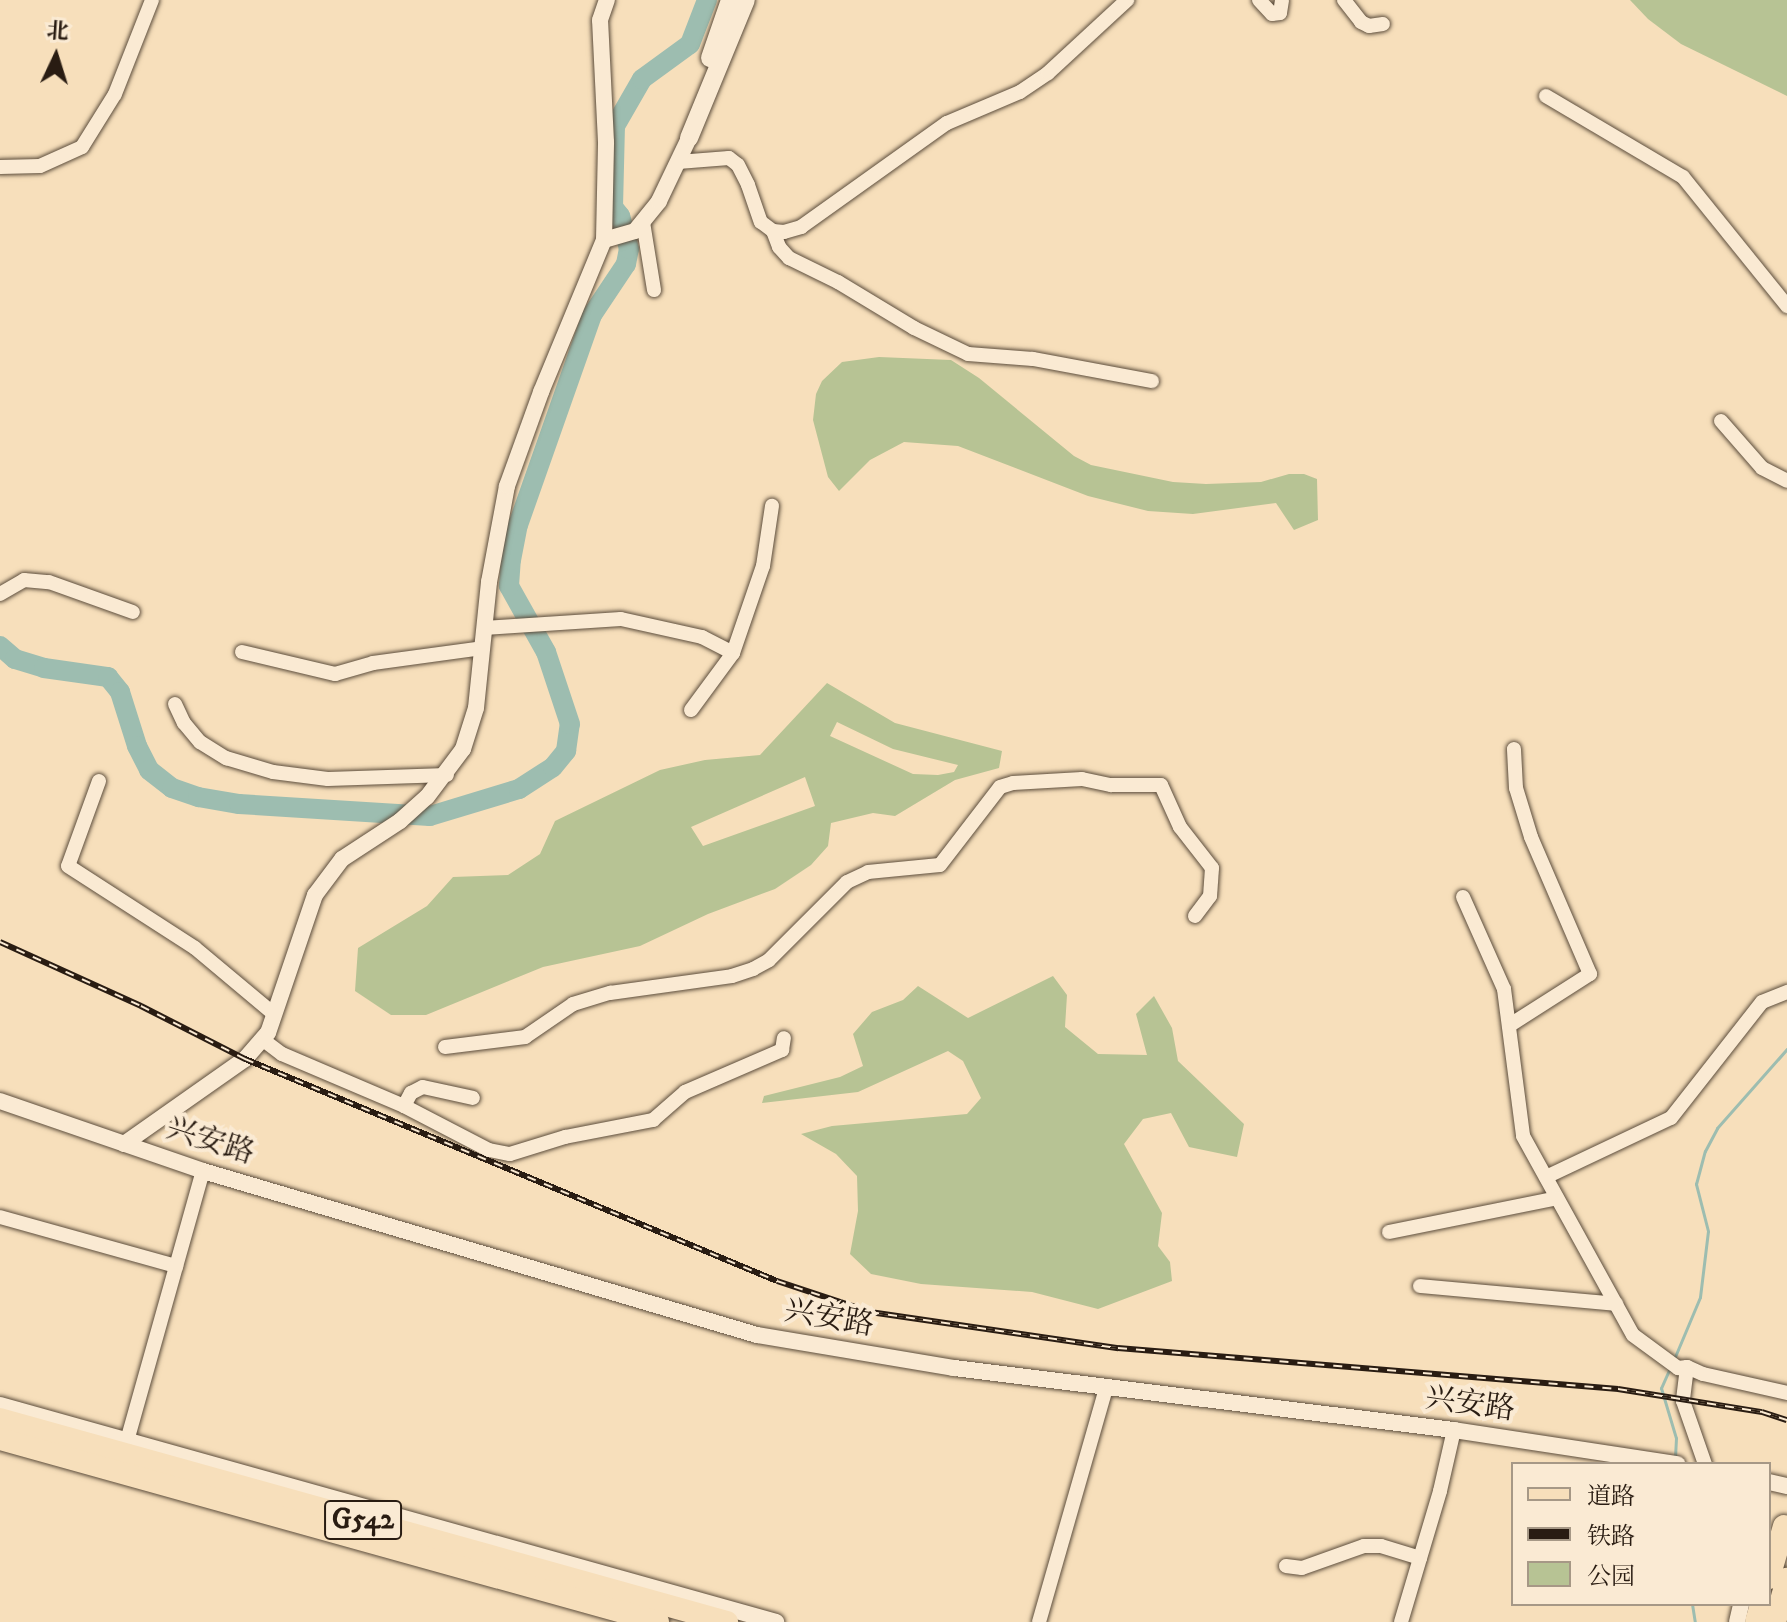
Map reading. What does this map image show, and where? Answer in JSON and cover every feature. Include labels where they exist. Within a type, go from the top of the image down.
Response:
[{"type":"main road","points":[[689,138],[693,105],[730,0]]},
{"type":"main road","points":[[689,138],[746,0]]},
{"type":"main road","name":"G542","points":[[0,1419],[677,1615],[727,1622]]},
{"type":"main road","name":"G542","points":[[0,1439],[123,1455],[658,1622]]},
{"type":"main road","points":[[1771,1571],[1784,1526]]},
{"type":"main road","points":[[1775,1622],[1787,1579]]},
{"type":"street","points":[[0,167],[40,166],[82,147],[115,94],[152,0]]},
{"type":"street","points":[[607,0],[600,20],[606,142],[625,232],[654,290]]},
{"type":"street","points":[[678,162],[729,158],[743,175],[761,222],[773,231],[784,232],[801,227],[947,123],[1020,92],[1048,73],[1127,0]]},
{"type":"street","points":[[1259,0],[1272,14],[1280,13],[1282,0]]},
{"type":"street","points":[[1344,0],[1361,22],[1369,26],[1383,24]]},
{"type":"street","points":[[1546,96],[1683,177],[1787,306]]},
{"type":"street","points":[[124,1144],[245,1059],[262,1039],[274,1014],[315,895],[342,859],[403,816],[447,775],[463,749],[473,722],[484,628],[507,486],[541,392],[625,232],[659,201],[689,138]]},
{"type":"street","points":[[773,231],[779,247],[789,258],[838,282],[914,328],[968,354],[1033,359],[1152,381]]},
{"type":"street","points":[[1721,421],[1762,468],[1787,481]]},
{"type":"street","points":[[691,710],[733,653],[763,566],[772,506]]},
{"type":"street","points":[[0,594],[24,580],[49,582],[133,612]]},
{"type":"street","points":[[484,628],[621,619],[702,637],[733,653]]},
{"type":"street","points":[[242,652],[335,674],[373,663],[482,648]]},
{"type":"street","points":[[175,704],[184,723],[200,742],[226,758],[273,772],[328,779],[447,775]]},
{"type":"street","points":[[1510,1025],[1590,974],[1531,837],[1516,788],[1514,749]]},
{"type":"street","points":[[445,1047],[525,1037],[573,1004],[610,993],[732,976],[753,969],[769,960],[847,882],[868,872],[940,865],[1000,787],[1013,783],[1082,779],[1111,785],[1161,785],[1180,827],[1212,868],[1210,896],[1195,916]]},
{"type":"street","points":[[99,781],[68,866],[195,948],[274,1014]]},
{"type":"street","points":[[1463,897],[1504,989],[1523,1136],[1633,1335],[1678,1365],[1703,1374],[1787,1391]]},
{"type":"street","points":[[1546,1177],[1671,1118],[1762,1002],[1787,992]]},
{"type":"street","points":[[262,1039],[282,1054],[404,1106],[489,1150],[510,1154],[565,1137],[653,1120],[685,1092],[782,1050],[784,1038]]},
{"type":"street","points":[[404,1106],[411,1093],[423,1087],[473,1098]]},
{"type":"street","name":"兴安路","points":[[0,1101],[203,1171],[757,1335],[954,1368],[1454,1430],[1664,1462]]},
{"type":"street","points":[[123,1455],[203,1171]]},
{"type":"street","points":[[1389,1232],[1557,1198]]},
{"type":"street","points":[[0,1217],[176,1266]]},
{"type":"street","points":[[1420,1286],[1616,1304]]},
{"type":"street","points":[[1678,1365],[1683,1401],[1704,1462]]},
{"type":"street","points":[[1039,1622],[1106,1388]]},
{"type":"street","points":[[0,1405],[123,1455],[776,1622]]},
{"type":"street","points":[[1401,1622],[1454,1430]]},
{"type":"street","points":[[1286,1566],[1302,1568],[1364,1546],[1381,1546],[1420,1558]]},
{"type":"green space","points":[[1630,0],[1787,0],[1787,96],[1681,44],[1648,19]]},
{"type":"green space","points":[[879,357],[951,360],[979,378],[1074,456],[1091,465],[1173,482],[1206,484],[1261,482],[1289,474],[1304,474],[1317,479],[1318,520],[1294,530],[1276,503],[1193,514],[1148,511],[1088,496],[958,446],[904,442],[870,460],[839,491],[828,477],[813,420],[816,394],[822,381],[842,362]]},
{"type":"green space","points":[[827,683],[895,723],[1002,751],[999,768],[955,780],[895,816],[873,813],[831,823],[828,846],[811,865],[775,889],[708,914],[640,946],[543,967],[426,1015],[391,1015],[355,991],[358,948],[427,906],[453,877],[508,875],[540,854],[555,821],[660,770],[705,760],[760,755]],"holes":[[[837,722],[893,749],[958,765],[954,772],[913,774],[830,736]],[[805,777],[815,806],[703,846],[691,827]]]},
{"type":"green space","points":[[1053,976],[1067,995],[1065,1027],[1098,1054],[1147,1055],[1136,1014],[1154,996],[1172,1028],[1178,1061],[1244,1124],[1237,1157],[1189,1147],[1171,1113],[1143,1119],[1124,1144],[1162,1213],[1158,1246],[1170,1262],[1172,1281],[1098,1309],[1032,1292],[921,1284],[871,1274],[850,1254],[858,1211],[857,1176],[836,1154],[801,1134],[832,1126],[967,1114],[981,1098],[963,1061],[948,1051],[858,1092],[762,1103],[764,1096],[840,1077],[863,1066],[853,1034],[872,1012],[903,1000],[918,986],[968,1018]]},
{"type":"waterway","points":[[0,646],[15,659],[44,668],[108,677],[120,692],[137,746],[149,770],[172,788],[198,797],[239,804],[430,816],[519,789],[553,767],[566,751],[570,724],[546,652],[509,586],[518,525],[592,315],[626,264],[629,249],[620,216],[613,207],[615,126],[642,79],[690,44],[707,0]]},
{"type":"waterway","points":[[1674,1359],[1700,1297],[1708,1231],[1696,1184],[1705,1151],[1717,1128],[1787,1049]]},
{"type":"waterway","points":[[1669,1370],[1661,1388],[1676,1438],[1675,1458]]},
{"type":"waterway","points":[[1692,1606],[1695,1622]]},
{"type":"railway","points":[[0,942],[141,1006],[245,1059],[777,1281],[870,1312],[1118,1348],[1618,1389],[1762,1412],[1787,1420]]}]
